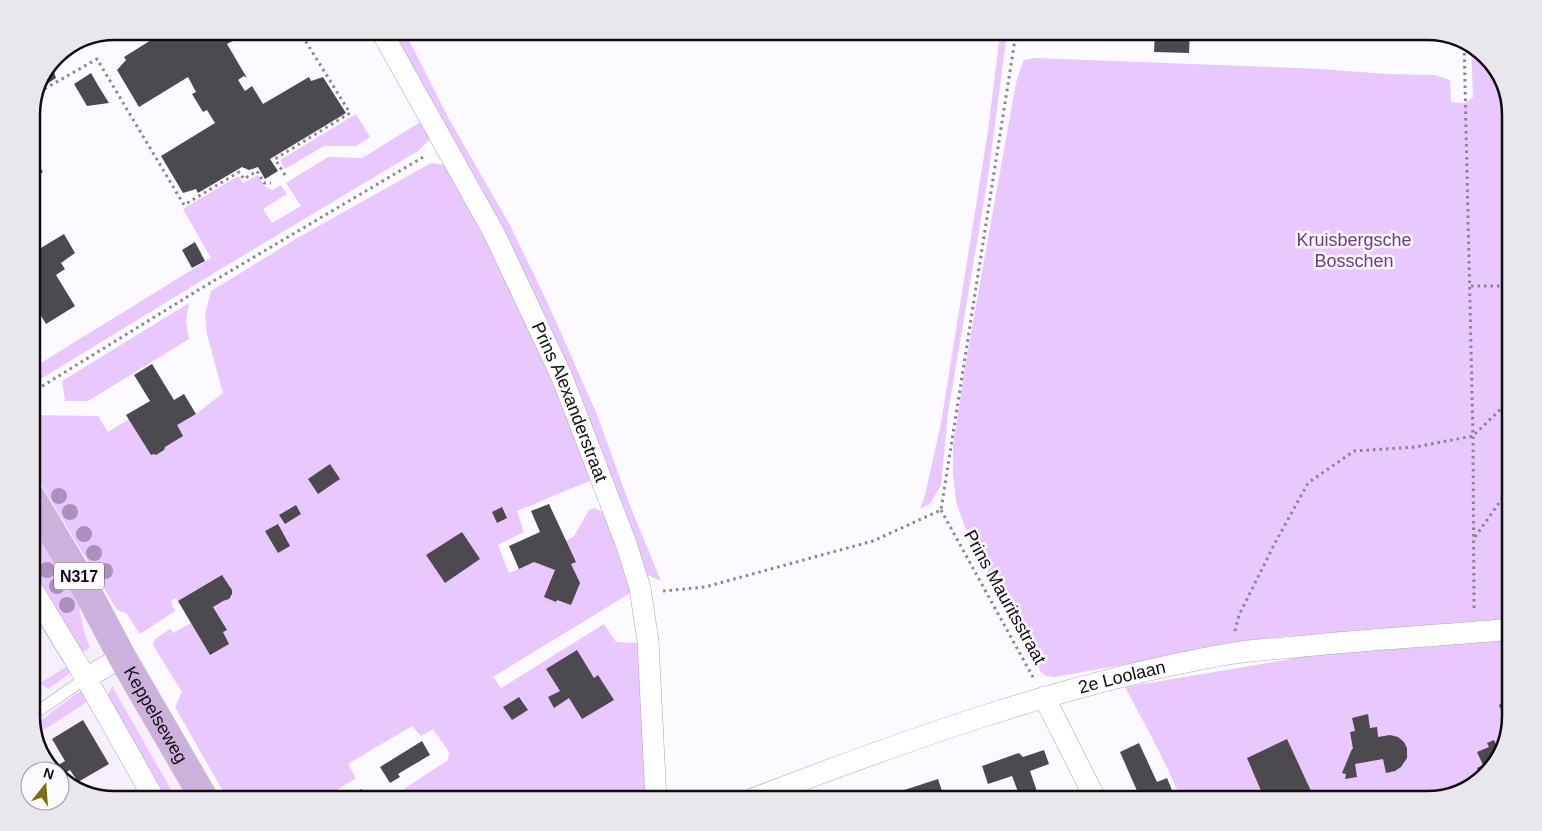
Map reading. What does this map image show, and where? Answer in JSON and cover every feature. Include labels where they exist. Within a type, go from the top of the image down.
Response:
[{"type":"main road","name":"Keppelseweg","points":[[40,511],[200,791]]},
{"type":"street","name":"Prins Alexanderstraat","points":[[386,40],[494,233],[562,377],[627,546],[640,588],[648,641],[656,791]]},
{"type":"street","points":[[40,600],[150,791]]},
{"type":"street","name":"2e Loolaan","points":[[774,791],[855,760],[1044,697],[1136,673],[1230,654],[1362,640],[1502,630]]},
{"type":"street","name":"Keppelseweg","points":[[86,678],[122,657]]},
{"type":"street","points":[[1044,697],[1091,791]]},
{"type":"lane","points":[[40,710],[86,678]]},
{"type":"path","points":[[285,175],[275,159],[350,113],[305,40]]},
{"type":"path","points":[[640,588],[660,591],[705,587],[873,541],[941,510],[1015,40]]},
{"type":"path","points":[[1464,50],[1471,286],[1474,632]]},
{"type":"path","points":[[46,88],[97,59],[184,205],[240,172],[244,179],[257,172],[264,183],[271,183]]},
{"type":"path","points":[[40,387],[200,289],[444,145]]},
{"type":"path","points":[[1471,286],[1502,286]]},
{"type":"path","points":[[1230,654],[1239,615],[1308,483],[1354,451],[1415,447],[1473,436],[1502,408]]},
{"type":"path","points":[[1474,538],[1502,499]]},
{"type":"path","name":"Prins Mauritsstraat","points":[[941,510],[1044,697]]},
{"type":"shaded area","points":[[40,510],[201,791],[115,791],[96,788],[82,783],[70,775],[70,761],[56,761],[53,758],[44,740],[40,721]]},
{"type":"green space","points":[[396,40],[409,40],[449,119],[510,225],[551,310],[598,417],[629,503],[661,581],[640,569]]},
{"type":"green space","points":[[999,40],[1006,40],[988,177],[948,413],[941,485],[930,504],[920,509],[925,495],[941,423],[988,131]]},
{"type":"green space","name":"Kruisbergsche Bosschen","points":[[1471,55],[1489,73],[1498,91],[1502,110],[1502,716],[1498,740],[1489,758],[1476,772],[1456,785],[1437,790],[1178,791],[1125,687],[1291,659],[1291,635],[1055,677],[1046,676],[1041,672],[964,525],[956,502],[953,445],[966,361],[1016,83],[1021,67],[1024,60],[1034,58],[1435,75],[1450,80],[1451,102],[1465,103],[1473,97]]},
{"type":"green space","points":[[356,114],[370,137],[356,146],[324,146],[285,169],[280,160]]},
{"type":"green space","points":[[422,121],[432,137],[418,151],[40,379],[40,363],[211,258],[183,209],[238,176],[243,183],[258,175],[264,186],[272,190],[281,185],[287,194],[263,209],[272,223],[301,206],[286,183],[328,157],[362,158]]},
{"type":"green space","points":[[431,163],[446,165],[493,254],[541,355],[592,480],[517,511],[524,532],[498,545],[509,573],[534,562],[555,570],[566,541],[574,536],[589,510],[595,508],[604,513],[632,592],[493,677],[501,688],[604,624],[616,642],[642,643],[648,791],[401,791],[448,760],[449,752],[433,729],[421,736],[412,726],[348,764],[356,778],[335,791],[223,791],[175,707],[182,692],[153,645],[155,639],[170,629],[173,633],[191,623],[176,598],[171,601],[175,611],[140,634],[126,613],[117,610],[40,483],[40,415],[98,416],[108,432],[129,419],[196,414],[223,393],[207,334],[205,314],[211,291],[299,237]],"holes":[[[296,506],[301,514],[283,521]]]},
{"type":"green space","points":[[189,303],[186,321],[189,339],[88,401],[65,401],[62,381]]},
{"type":"green space","points":[[40,538],[78,602],[84,632],[90,648],[82,653],[40,585]]},
{"type":"green space","points":[[40,617],[73,671],[48,689],[40,683],[66,667],[40,625]]},
{"type":"green space","points":[[112,686],[172,791],[158,791],[106,698]]},
{"type":"green space","points":[[84,690],[90,700],[41,732],[40,721],[74,695]]},
{"type":"building","points":[[151,40],[234,40],[227,44],[247,78],[244,76],[238,80],[245,91],[252,86],[263,104],[309,77],[311,81],[323,77],[346,113],[270,159],[278,171],[265,179],[258,167],[249,170],[242,167],[198,193],[196,189],[183,193],[161,156],[215,123],[207,110],[203,112],[192,94],[196,92],[188,77],[139,107],[117,70],[126,60],[124,57]]},
{"type":"building","points":[[1155,40],[1190,40],[1189,53],[1154,52]]},
{"type":"building","points":[[54,72],[56,78],[47,83]]},
{"type":"building","points":[[91,73],[109,103],[87,106],[74,84]]},
{"type":"building","points":[[64,234],[75,253],[61,263],[65,269],[56,275],[75,306],[46,324],[40,314],[40,249]]},
{"type":"building","points":[[195,242],[205,261],[192,268],[182,250]]},
{"type":"building","points":[[152,364],[174,400],[184,394],[196,414],[177,425],[183,436],[156,455],[151,455],[126,415],[150,401],[134,375]]},
{"type":"building","points":[[330,464],[340,479],[318,494],[308,479]]},
{"type":"building","points":[[549,504],[576,562],[571,564],[580,583],[571,605],[544,597],[555,570],[534,562],[519,569],[509,546],[540,532],[531,511]]},
{"type":"building","points":[[296,505],[301,514],[285,524],[279,515]]},
{"type":"building","points":[[502,507],[507,518],[497,523],[492,512]]},
{"type":"building","points":[[278,524],[290,546],[278,553],[265,531]]},
{"type":"building","points":[[462,532],[480,559],[445,583],[426,555]]},
{"type":"building","points":[[222,575],[232,590],[232,594],[229,599],[213,607],[227,630],[223,632],[229,644],[210,655],[178,601]]},
{"type":"building","points":[[577,650],[594,678],[598,675],[614,700],[582,719],[569,698],[554,708],[548,697],[560,691],[546,669]]},
{"type":"building","points":[[519,697],[528,710],[512,720],[503,707]]},
{"type":"building","points":[[1368,714],[1370,728],[1377,727],[1378,737],[1390,735],[1398,737],[1404,742],[1407,748],[1407,758],[1401,767],[1386,773],[1383,759],[1355,764],[1357,777],[1345,779],[1346,774],[1342,773],[1353,749],[1350,732],[1355,731],[1352,718]]},
{"type":"building","points":[[83,720],[109,764],[79,781],[70,770],[70,761],[65,761],[52,739]]},
{"type":"building","points":[[1287,739],[1311,791],[1261,791],[1247,758]]},
{"type":"building","points":[[1494,740],[1496,744],[1483,765],[1477,752],[1489,747],[1487,743]]},
{"type":"building","points":[[422,741],[430,755],[398,774],[400,777],[390,783],[380,767]]},
{"type":"building","points":[[1139,743],[1157,782],[1167,778],[1172,791],[1137,791],[1120,752]]},
{"type":"building","points":[[1044,750],[1049,764],[1030,771],[1037,791],[1018,791],[1012,776],[988,784],[982,766],[1019,753],[1023,757]]},
{"type":"building","points":[[938,779],[942,791],[901,791]]}]
